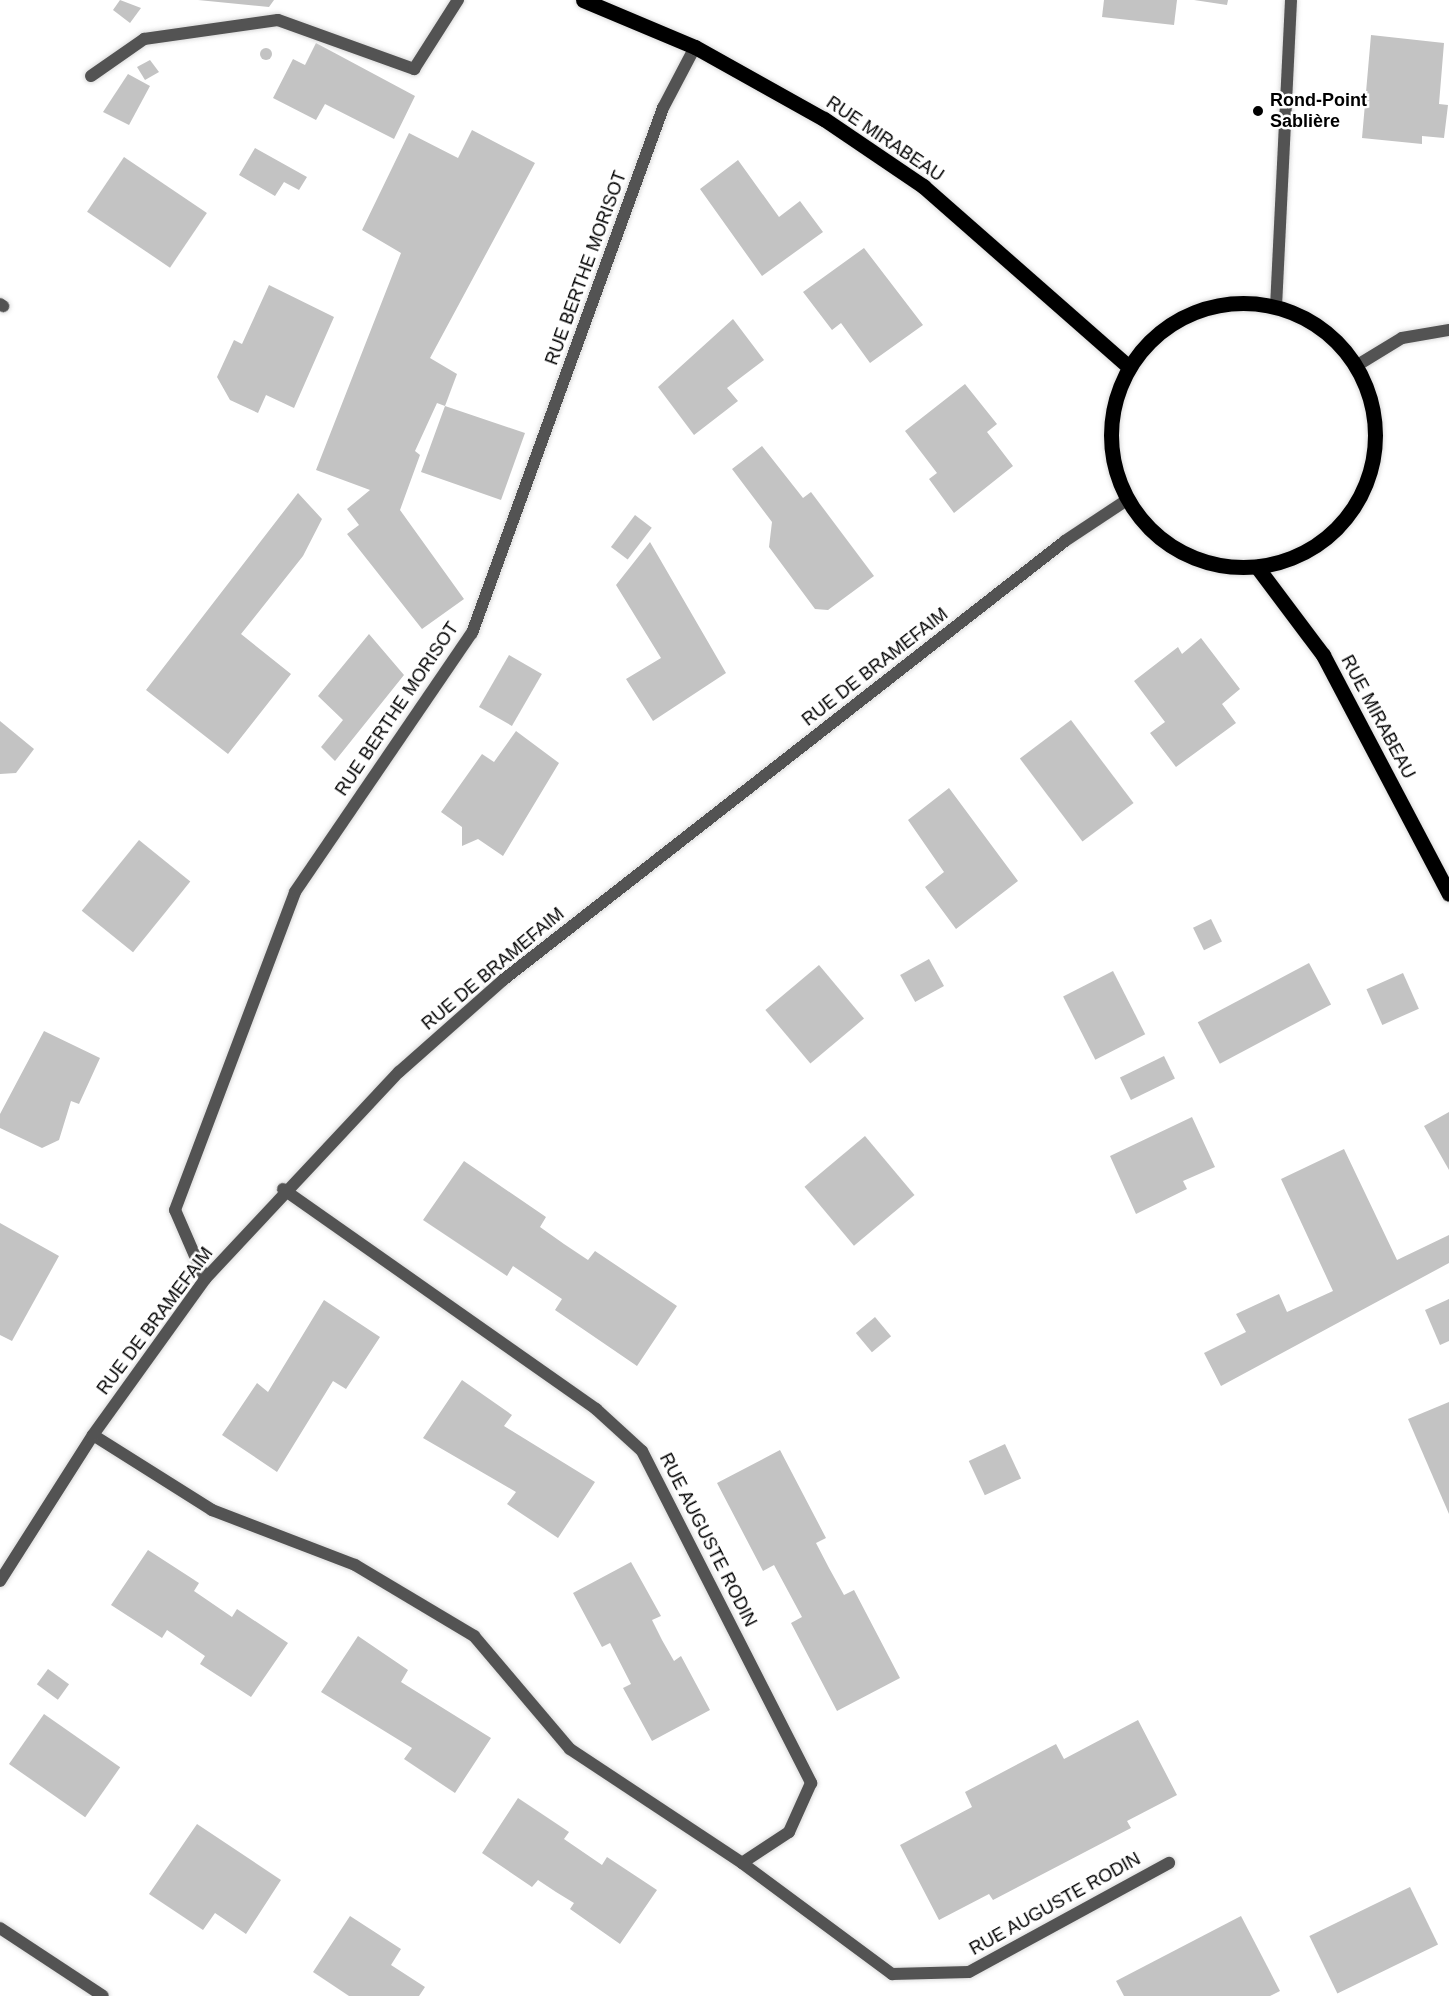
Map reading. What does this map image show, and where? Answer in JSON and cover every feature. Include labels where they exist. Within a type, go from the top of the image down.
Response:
[{"type":"main road","name":"RUE MIRABEAU","points":[[583,0],[695,47],[824,119],[923,186],[1129,367]]},
{"type":"main road","points":[[1234,303],[1276,307],[1316,327],[1356,366],[1373,418],[1374,451],[1362,494],[1336,530],[1300,555],[1257,567],[1219,566],[1182,553],[1150,531],[1127,500],[1114,467],[1110,433],[1116,398],[1129,367],[1157,334],[1192,312],[1234,303]]},
{"type":"main road","name":"RUE MIRABEAU","points":[[1257,567],[1323,655],[1449,894]]},
{"type":"street","points":[[91,76],[144,39],[278,20],[414,69],[458,0]]},
{"type":"street","points":[[1276,307],[1291,0]]},
{"type":"street","name":"RUE BERTHE MORISOT","points":[[205,1279],[175,1210],[295,892],[472,633],[663,108],[695,47]]},
{"type":"street","points":[[1356,366],[1402,338],[1449,330]]},
{"type":"street","name":"RUE DE BRAMEFAIM","points":[[0,1581],[93,1436],[205,1279],[283,1189],[399,1072],[503,980],[1065,541],[1127,500]]},
{"type":"street","name":"RUE AUGUSTE RODIN","points":[[283,1189],[596,1409],[642,1451],[811,1783],[789,1832],[742,1863]]},
{"type":"street","name":"RUE AUGUSTE RODIN","points":[[93,1436],[212,1510],[355,1565],[474,1636],[570,1749],[742,1863],[892,1974],[969,1972],[1169,1863]]},
{"type":"street","points":[[0,1928],[103,1996]]},
{"type":"building","points":[[120,0],[141,8],[130,23],[113,10]]},
{"type":"building","points":[[198,0],[274,0],[269,7]]},
{"type":"building","points":[[1104,0],[1177,0],[1174,25],[1102,17]]},
{"type":"building","points":[[1194,0],[1228,0],[1227,5]]},
{"type":"building","points":[[1371,35],[1444,43],[1439,104],[1448,105],[1444,138],[1422,136],[1422,144],[1362,138]]},
{"type":"building","points":[[316,43],[415,96],[394,139],[325,104],[316,120],[273,98],[293,59],[305,65]]},
{"type":"building","points":[[268,48],[272,54],[268,60],[264,60],[260,52]]},
{"type":"building","points":[[150,60],[159,72],[145,80],[137,67]]},
{"type":"building","points":[[128,74],[150,86],[129,125],[103,112]]},
{"type":"building","points":[[472,130],[535,163],[430,358],[457,374],[445,406],[437,403],[415,451],[420,455],[400,510],[464,599],[422,629],[347,534],[359,525],[347,509],[370,490],[316,470],[401,253],[362,230],[409,133],[458,158]]},
{"type":"building","points":[[255,148],[307,177],[299,190],[284,182],[275,196],[239,175]]},
{"type":"building","points":[[124,157],[207,213],[170,268],[87,212]]},
{"type":"building","points":[[738,160],[779,217],[800,201],[823,232],[762,276],[700,189]]},
{"type":"building","points":[[864,248],[923,325],[870,363],[841,323],[832,330],[803,292]]},
{"type":"building","points":[[269,285],[334,317],[294,408],[266,395],[258,413],[230,400],[217,377],[234,340],[242,344]]},
{"type":"building","points":[[733,319],[764,360],[727,388],[738,401],[694,435],[658,387]]},
{"type":"building","points":[[965,384],[997,424],[987,432],[1013,466],[954,513],[929,479],[937,473],[905,431]]},
{"type":"building","points":[[445,406],[525,433],[501,500],[421,472]]},
{"type":"building","points":[[762,446],[803,498],[811,492],[874,576],[828,610],[815,609],[769,547],[772,522],[732,469]]},
{"type":"building","points":[[298,493],[322,519],[303,556],[241,634],[291,674],[228,754],[146,690]]},
{"type":"building","points":[[635,515],[652,528],[628,560],[611,547]]},
{"type":"building","points":[[650,542],[726,673],[653,721],[626,679],[661,658],[616,585]]},
{"type":"building","points":[[369,634],[404,675],[335,761],[321,747],[343,720],[318,696]]},
{"type":"building","points":[[1201,638],[1240,689],[1222,704],[1236,723],[1176,767],[1150,733],[1165,722],[1134,681],[1178,647],[1182,654]]},
{"type":"building","points":[[509,655],[542,674],[512,726],[479,707]]},
{"type":"building","points":[[1071,720],[1134,803],[1082,842],[1020,759]]},
{"type":"building","points":[[0,721],[34,749],[16,773],[0,774]]},
{"type":"building","points":[[516,731],[559,763],[503,856],[478,839],[462,846],[462,827],[441,812],[482,754],[494,762]]},
{"type":"building","points":[[949,788],[1018,881],[956,929],[925,887],[944,872],[908,820]]},
{"type":"building","points":[[139,840],[190,882],[133,952],[82,911]]},
{"type":"building","points":[[1211,919],[1222,941],[1204,950],[1193,928]]},
{"type":"building","points":[[929,959],[944,986],[915,1002],[900,975]]},
{"type":"building","points":[[1309,963],[1331,1004],[1220,1064],[1198,1022]]},
{"type":"building","points":[[819,965],[864,1019],[810,1064],[765,1010]]},
{"type":"building","points":[[1113,971],[1145,1034],[1095,1060],[1063,996]]},
{"type":"building","points":[[1403,973],[1419,1009],[1382,1025],[1366,989]]},
{"type":"building","points":[[44,1031],[100,1058],[79,1104],[71,1101],[59,1140],[42,1148],[0,1128],[0,1114]]},
{"type":"building","points":[[1164,1056],[1175,1078],[1131,1100],[1120,1077]]},
{"type":"building","points":[[1449,1112],[1449,1170],[1424,1126]]},
{"type":"building","points":[[1192,1117],[1215,1167],[1183,1181],[1187,1189],[1136,1214],[1110,1156]]},
{"type":"building","points":[[865,1136],[914,1195],[854,1246],[804,1187]]},
{"type":"building","points":[[1344,1149],[1397,1260],[1449,1235],[1449,1263],[1221,1386],[1204,1353],[1246,1332],[1236,1314],[1279,1294],[1287,1312],[1333,1291],[1281,1179]]},
{"type":"building","points":[[464,1161],[546,1217],[540,1227],[564,1244],[588,1260],[595,1251],[677,1306],[637,1366],[555,1310],[562,1299],[513,1266],[507,1276],[423,1220]]},
{"type":"building","points":[[0,1223],[59,1256],[12,1341],[0,1335]]},
{"type":"building","points":[[1449,1299],[1449,1341],[1440,1345],[1425,1310]]},
{"type":"building","points":[[324,1300],[380,1337],[346,1389],[333,1381],[277,1472],[222,1435],[257,1383],[268,1392]]},
{"type":"building","points":[[875,1317],[891,1336],[872,1352],[856,1333]]},
{"type":"building","points":[[462,1380],[512,1415],[504,1426],[595,1482],[558,1538],[507,1504],[516,1492],[423,1438]]},
{"type":"building","points":[[1449,1402],[1449,1514],[1408,1419]]},
{"type":"building","points":[[1005,1444],[1021,1478],[985,1495],[969,1461]]},
{"type":"building","points":[[780,1450],[826,1538],[816,1543],[829,1568],[844,1595],[854,1590],[900,1678],[837,1711],[791,1623],[802,1617],[774,1565],[763,1571],[717,1483]]},
{"type":"building","points":[[148,1550],[199,1583],[194,1591],[232,1617],[237,1609],[288,1643],[251,1697],[200,1664],[205,1656],[167,1630],[162,1638],[111,1605]]},
{"type":"building","points":[[631,1562],[661,1616],[652,1620],[662,1640],[674,1661],[681,1656],[710,1710],[652,1741],[623,1688],[631,1684],[610,1643],[602,1647],[573,1593]]},
{"type":"building","points":[[358,1636],[408,1670],[401,1682],[491,1738],[455,1793],[404,1759],[412,1748],[321,1692]]},
{"type":"building","points":[[48,1669],[69,1684],[58,1700],[37,1684]]},
{"type":"building","points":[[44,1714],[120,1767],[85,1817],[9,1764]]},
{"type":"building","points":[[1138,1720],[1177,1795],[1127,1821],[1131,1828],[993,1900],[989,1894],[939,1920],[900,1845],[972,1807],[965,1792],[1056,1744],[1064,1759]]},
{"type":"building","points":[[518,1798],[569,1832],[564,1839],[602,1865],[607,1857],[657,1890],[620,1944],[570,1909],[574,1903],[538,1880],[532,1887],[482,1853]]},
{"type":"building","points":[[197,1824],[281,1880],[246,1934],[215,1913],[203,1930],[149,1894]]},
{"type":"building","points":[[1410,1887],[1438,1945],[1337,1994],[1309,1936]]},
{"type":"building","points":[[350,1916],[401,1949],[391,1965],[425,1987],[419,1996],[349,1996],[313,1972]]},
{"type":"building","points":[[1241,1916],[1280,1991],[1270,1996],[1124,1996],[1116,1981]]},
{"type":"place","name":"Rond-Point Sablière","points":[[1258,111]]}]
